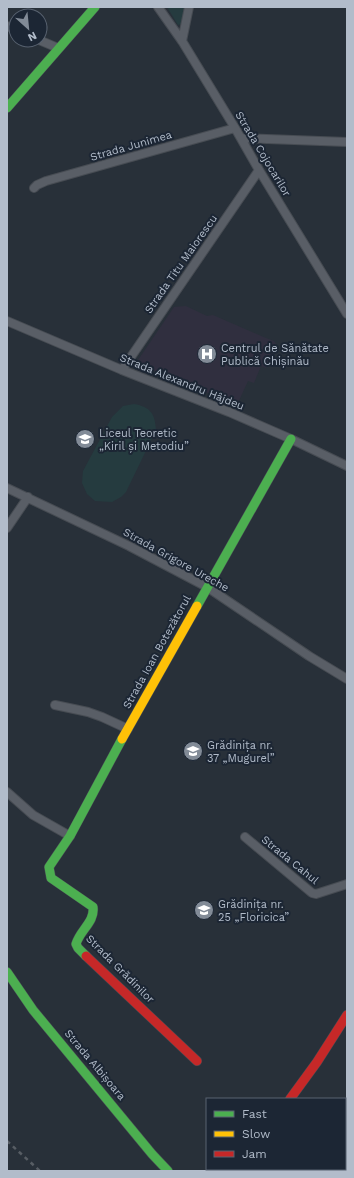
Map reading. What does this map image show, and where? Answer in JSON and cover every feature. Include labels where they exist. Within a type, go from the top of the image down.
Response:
[{"type":"street","points":[[7,108],[95,7]]},
{"type":"street","name":"Strada Cojocarilor","points":[[158,7],[182,41],[347,314]]},
{"type":"street","points":[[182,41],[189,7]]},
{"type":"street","points":[[48,44],[58,48]]},
{"type":"street","name":"Strada Junimea","points":[[34,188],[46,181],[235,128]]},
{"type":"street","points":[[241,138],[347,142]]},
{"type":"street","name":"Strada Titu Maiorescu","points":[[122,370],[259,170]]},
{"type":"street","name":"Strada Alexandru Hâjdeu","points":[[7,321],[122,370],[229,412],[291,439],[347,466]]},
{"type":"street","name":"Strada Ioan Botezătorul","points":[[51,878],[49,867],[70,836],[128,729],[291,439]]},
{"type":"street","name":"Strada Grigore Ureche","points":[[7,488],[129,546],[207,588],[309,656],[347,679]]},
{"type":"street","points":[[7,528],[28,497]]},
{"type":"street","points":[[55,705],[88,712],[128,729]]},
{"type":"street","points":[[7,792],[33,815],[70,836]]},
{"type":"street","name":"Strada Cahul","points":[[245,837],[312,893],[316,894],[347,884]]},
{"type":"street","name":"Strada Grădinilor","points":[[51,878],[93,907],[95,912],[93,918],[76,939],[78,948],[197,1061]]},
{"type":"street","name":"Strada Albișoara","points":[[7,972],[33,1010],[152,1154],[168,1171]]},
{"type":"street","points":[[291,1098],[317,1062],[347,1015]]},
{"type":"shaded area","name":"Centrul de Sănătate Publică Chișinău","points":[[186,306],[207,316],[213,315],[274,341],[276,344],[266,368],[261,366],[254,383],[248,381],[237,405],[136,363],[174,307]]},
{"type":"green space","points":[[167,7],[186,7],[181,24],[178,25]]},
{"type":"green space","points":[[134,404],[140,405],[151,412],[155,420],[156,430],[126,492],[112,502],[95,501],[87,494],[82,483],[83,471],[112,417],[123,406]]},
{"type":"green space","points":[[268,1170],[329,1170],[329,1171]]},
{"type":"railway","points":[[7,1141],[40,1171]]},
{"type":"traffic: fast","points":[[7,108],[95,7]]},
{"type":"traffic: fast","points":[[197,606],[291,439]]},
{"type":"traffic: fast","points":[[86,956],[76,944],[90,922],[93,907],[51,878],[49,867],[70,836],[122,739]]},
{"type":"traffic: fast","points":[[7,972],[33,1010],[152,1154],[168,1171]]},
{"type":"traffic: slow","points":[[122,739],[197,606]]},
{"type":"traffic: jam","points":[[86,956],[197,1061]]},
{"type":"traffic: jam","points":[[291,1098],[317,1062],[347,1015]]},
{"type":"place","name":"Centrul de Sănătate Publică Chișinău","points":[[207,354]]},
{"type":"place","name":"Liceul Teoretic „Kiril și Metodiu”","points":[[85,439]]},
{"type":"place","name":"Grădinița nr. 37 „Mugurel”","points":[[193,751]]},
{"type":"place","name":"Grădinița nr. 25 „Floricica”","points":[[204,910]]}]
